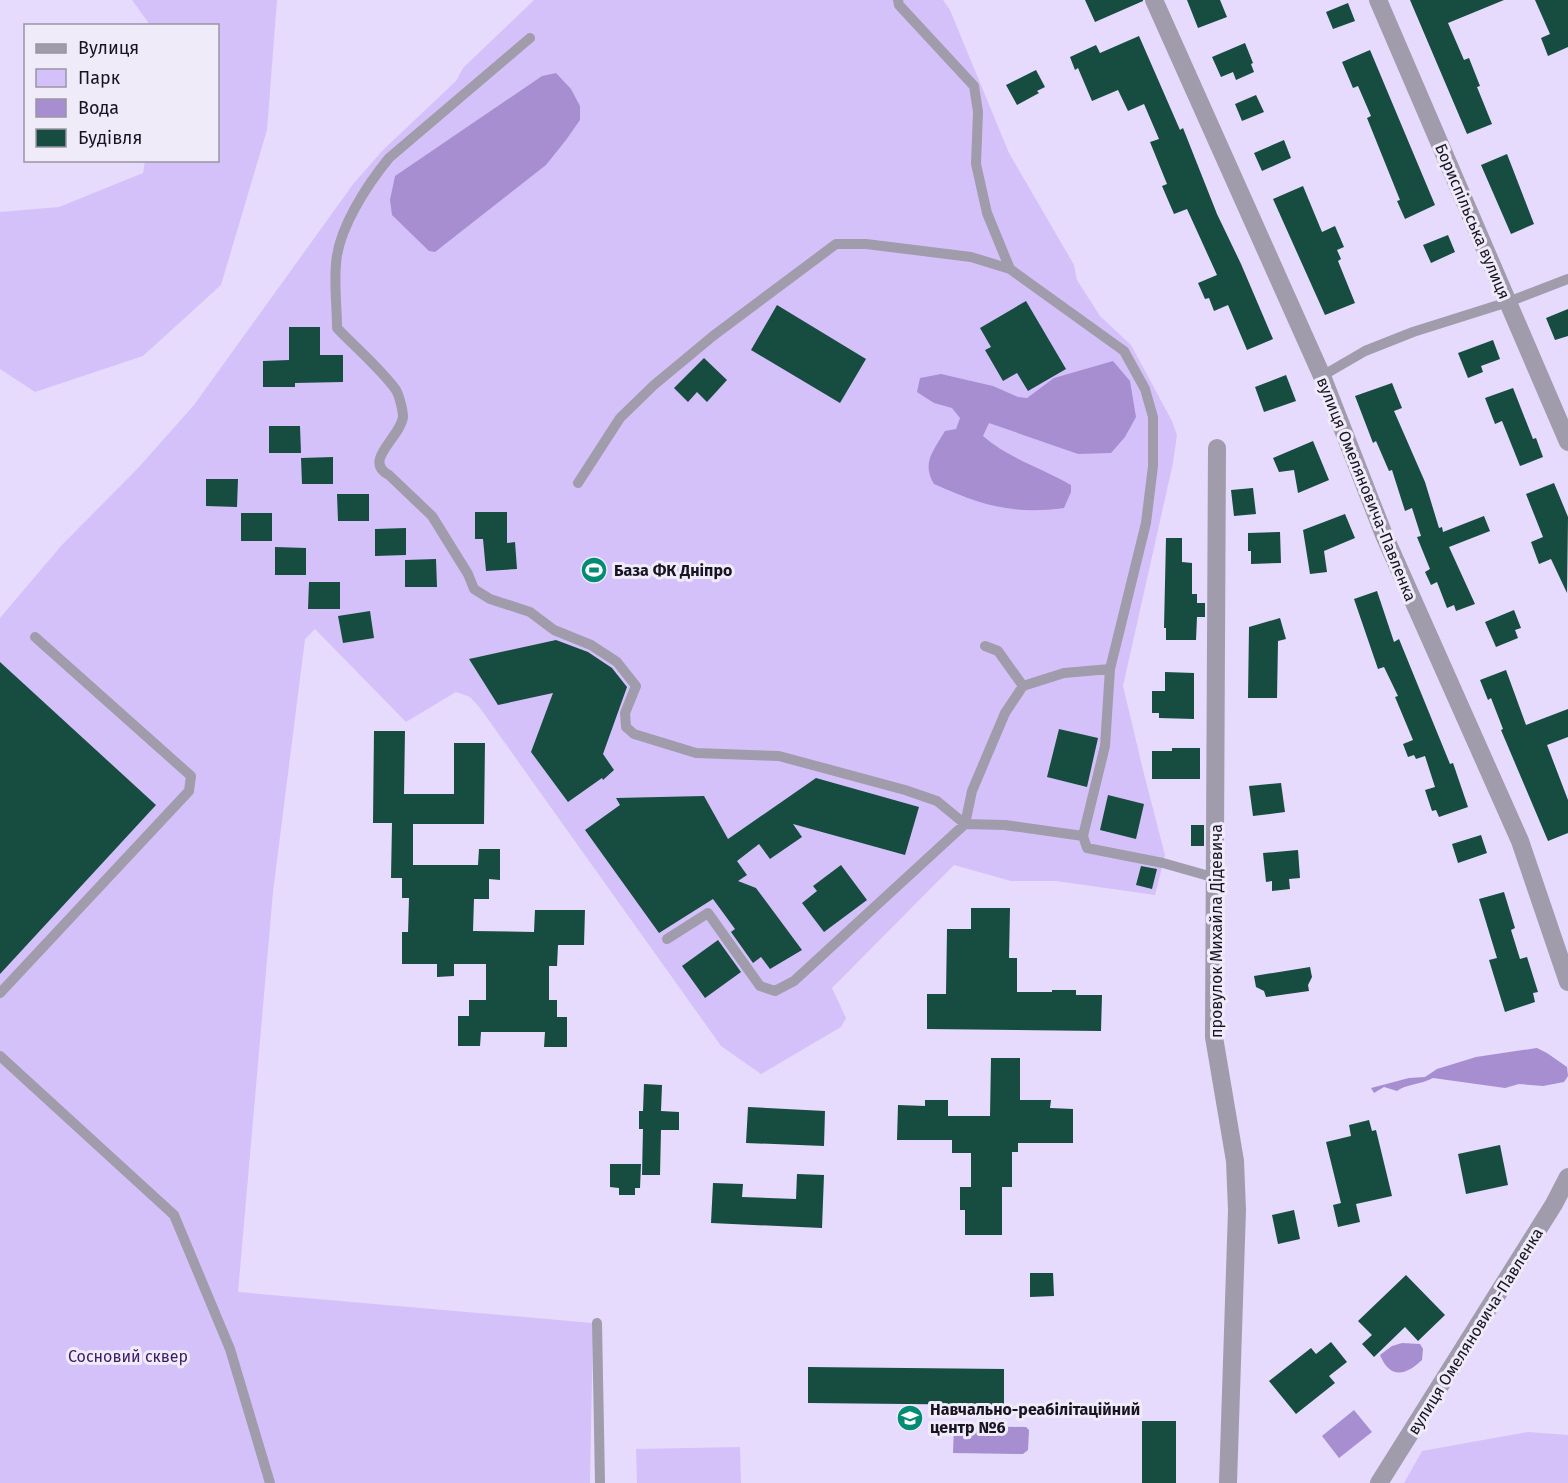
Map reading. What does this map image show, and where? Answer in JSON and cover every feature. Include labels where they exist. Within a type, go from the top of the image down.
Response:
[{"type":"street","name":"вулиця Омеляновича-Павленка","points":[[1155,0],[1322,376],[1384,535],[1520,842],[1568,982]]},
{"type":"street","name":"Бориспільська вулиця","points":[[1378,0],[1568,441]]},
{"type":"street","name":"провулок Михайла Дідевича","points":[[1217,448],[1214,1037],[1235,1161],[1237,1210],[1228,1483]]},
{"type":"street","name":"вулиця Омеляновича-Павленка","points":[[1379,1483],[1554,1204],[1568,1177]]},
{"type":"lane","points":[[898,0],[899,4],[974,86],[978,112],[976,164],[987,213],[1010,269]]},
{"type":"lane","points":[[530,38],[389,158],[374,176],[340,242],[336,264],[337,328],[397,392],[403,416],[398,431],[380,457],[378,464],[381,471],[389,475],[432,516],[468,574],[474,589],[490,599],[530,612],[554,630],[591,645],[617,662],[636,686],[625,713],[626,727],[634,734],[696,753],[779,756],[905,790],[937,801],[965,824],[1005,825],[1083,836]]},
{"type":"lane","points":[[578,483],[620,418],[654,385],[713,336],[836,244],[866,244],[971,257],[1010,269],[1124,351],[1145,389],[1153,417],[1153,466],[1146,523],[1110,669],[1105,746],[1083,836],[1087,848],[1163,863],[1216,878]]},
{"type":"lane","points":[[1322,376],[1365,351],[1413,332],[1508,302],[1568,279]]},
{"type":"lane","points":[[0,993],[189,791],[191,776],[35,637]]},
{"type":"lane","points":[[985,646],[998,651],[1023,686]]},
{"type":"lane","points":[[667,939],[708,913],[760,986],[775,991],[794,981],[965,824],[972,791],[1005,713],[1023,686],[1064,673],[1110,669]]},
{"type":"lane","points":[[0,1056],[174,1215],[230,1349],[270,1483]]},
{"type":"lane","points":[[597,1323],[600,1483]]},
{"type":"green space","points":[[132,0],[277,0],[267,130],[221,285],[143,356],[35,392],[0,369],[0,212],[59,207],[143,173],[145,162],[219,162],[219,24],[149,24]]},
{"type":"green space","name":"База ФК Дніпро","points":[[534,0],[943,0],[950,10],[1009,153],[1074,265],[1077,280],[1100,316],[1131,345],[1172,421],[1177,435],[1173,463],[1123,686],[1165,855],[1155,895],[1056,881],[1011,881],[954,865],[832,988],[846,1018],[841,1027],[761,1074],[721,1046],[470,697],[456,692],[406,722],[315,629],[305,639],[273,892],[238,1292],[593,1323],[590,1483],[0,1483],[0,618],[61,546],[139,467],[194,405],[354,183],[383,150],[456,81],[463,68]]},
{"type":"green space","points":[[1528,1432],[1568,1435],[1568,1483],[1404,1483],[1422,1451]]},
{"type":"green space","points":[[740,1447],[741,1483],[637,1483],[636,1449]]},
{"type":"water","points":[[556,73],[571,89],[580,106],[580,120],[566,140],[546,165],[435,252],[429,251],[392,215],[390,200],[395,176],[542,76]]},
{"type":"water","points":[[1113,361],[1130,381],[1136,417],[1125,437],[1111,453],[1078,454],[989,423],[983,436],[1014,457],[1071,485],[1071,492],[1064,508],[1012,509],[982,503],[934,484],[929,470],[930,457],[945,431],[956,429],[960,418],[952,408],[934,403],[917,392],[920,378],[941,374],[993,386],[1018,397],[1027,398],[1054,378]]},
{"type":"water","points":[[1537,1048],[1567,1067],[1568,1076],[1564,1082],[1543,1086],[1519,1084],[1505,1088],[1433,1078],[1397,1091],[1384,1087],[1374,1093],[1371,1088],[1409,1078],[1425,1077],[1437,1069],[1476,1057]]},
{"type":"water","points":[[1402,1343],[1420,1344],[1423,1349],[1422,1360],[1404,1372],[1393,1371],[1388,1368],[1380,1355],[1392,1346]]},
{"type":"water","points":[[1354,1410],[1372,1432],[1339,1458],[1322,1436]]},
{"type":"water","points":[[954,1426],[1026,1427],[1029,1430],[1028,1450],[1023,1454],[953,1453]]},
{"type":"building","points":[[1085,0],[1143,0],[1143,1],[1095,22]]},
{"type":"building","points":[[1187,0],[1220,0],[1227,17],[1198,28]]},
{"type":"building","points":[[1410,0],[1504,0],[1448,23],[1464,60],[1469,58],[1480,86],[1477,87],[1492,124],[1467,134]]},
{"type":"building","points":[[1535,0],[1568,0],[1568,47],[1548,56],[1541,38],[1550,34]]},
{"type":"building","points":[[1348,3],[1355,21],[1333,29],[1326,12]]},
{"type":"building","points":[[1139,36],[1180,130],[1183,128],[1217,214],[1273,339],[1247,350],[1228,305],[1214,311],[1209,298],[1205,299],[1198,283],[1217,275],[1187,209],[1174,214],[1162,186],[1167,184],[1150,142],[1159,139],[1144,104],[1128,111],[1118,90],[1092,101],[1078,68],[1075,70],[1070,57],[1096,45],[1100,53]]},
{"type":"building","points":[[1245,43],[1254,72],[1236,80],[1233,72],[1221,77],[1212,57]]},
{"type":"building","points":[[1370,50],[1435,205],[1405,219],[1397,201],[1400,200],[1367,118],[1371,116],[1358,86],[1353,88],[1342,62]]},
{"type":"building","points":[[1036,70],[1045,87],[1037,91],[1039,93],[1017,105],[1006,85]]},
{"type":"building","points":[[1256,95],[1264,112],[1242,121],[1235,104]]},
{"type":"building","points":[[1284,140],[1291,158],[1262,171],[1254,153]]},
{"type":"building","points":[[1507,154],[1534,224],[1511,234],[1481,165]]},
{"type":"building","points":[[1303,186],[1322,232],[1335,226],[1344,247],[1337,250],[1341,259],[1338,261],[1355,303],[1325,315],[1273,199]]},
{"type":"building","points":[[1448,235],[1455,252],[1431,263],[1423,245]]},
{"type":"building","points":[[1026,301],[1066,369],[1028,391],[1017,373],[1003,381],[985,350],[991,347],[980,328]]},
{"type":"building","points":[[777,305],[866,359],[840,403],[751,350]]},
{"type":"building","points":[[1568,309],[1568,336],[1555,340],[1546,318]]},
{"type":"building","points":[[289,327],[320,327],[320,355],[343,355],[343,382],[295,383],[295,387],[263,387],[263,361],[289,360]]},
{"type":"building","points":[[1493,340],[1500,359],[1481,366],[1483,372],[1468,378],[1458,353]]},
{"type":"building","points":[[704,358],[727,380],[707,402],[697,392],[688,402],[674,388]]},
{"type":"building","points":[[1286,375],[1296,401],[1264,412],[1255,387]]},
{"type":"building","points":[[1392,383],[1402,408],[1394,411],[1425,482],[1439,528],[1442,527],[1443,532],[1484,516],[1490,531],[1449,547],[1475,604],[1456,611],[1454,605],[1447,608],[1437,582],[1431,585],[1425,572],[1430,569],[1417,537],[1421,536],[1412,508],[1405,511],[1392,470],[1389,471],[1376,441],[1373,443],[1355,396]]},
{"type":"building","points":[[1513,388],[1533,439],[1536,438],[1543,457],[1520,466],[1502,421],[1495,424],[1485,398]]},
{"type":"building","points":[[269,426],[300,426],[301,453],[269,453]]},
{"type":"building","points":[[1313,441],[1329,480],[1298,493],[1294,470],[1279,472],[1273,458]]},
{"type":"building","points":[[333,457],[333,484],[302,484],[301,458]]},
{"type":"building","points":[[206,479],[238,479],[237,507],[206,506]]},
{"type":"building","points":[[1554,483],[1568,517],[1567,593],[1551,559],[1539,564],[1531,542],[1543,537],[1526,494]]},
{"type":"building","points":[[1253,488],[1256,514],[1234,516],[1231,490]]},
{"type":"building","points":[[337,494],[369,494],[369,521],[338,521]]},
{"type":"building","points":[[475,512],[507,512],[507,543],[515,542],[517,569],[486,571],[483,539],[475,539]]},
{"type":"building","points":[[241,513],[272,513],[272,541],[241,541]]},
{"type":"building","points":[[1345,514],[1355,538],[1324,551],[1327,572],[1310,574],[1303,530]]},
{"type":"building","points":[[406,528],[406,555],[375,556],[375,529]]},
{"type":"building","points":[[1280,532],[1281,563],[1251,564],[1248,533]]},
{"type":"building","points":[[1166,538],[1182,538],[1182,562],[1192,563],[1192,594],[1197,594],[1197,603],[1205,603],[1205,617],[1197,617],[1196,640],[1166,640],[1166,628],[1164,628]]},
{"type":"building","points":[[275,547],[306,548],[306,575],[275,575]]},
{"type":"building","points":[[436,559],[437,587],[405,587],[405,560]]},
{"type":"building","points":[[309,582],[340,582],[340,609],[308,609]]},
{"type":"building","points":[[1377,591],[1394,642],[1399,639],[1450,764],[1453,763],[1468,807],[1439,817],[1436,810],[1432,811],[1425,790],[1435,787],[1425,756],[1416,759],[1414,755],[1408,757],[1403,744],[1413,740],[1395,697],[1398,696],[1384,667],[1378,669],[1354,599]]},
{"type":"building","points":[[1514,610],[1521,628],[1515,630],[1518,638],[1496,647],[1485,622]]},
{"type":"building","points":[[370,611],[374,638],[343,643],[338,616]]},
{"type":"building","points":[[1280,618],[1286,639],[1278,641],[1277,698],[1248,698],[1249,627]]},
{"type":"building","points":[[556,640],[588,652],[612,668],[627,687],[603,754],[614,770],[603,780],[602,778],[568,802],[531,752],[553,693],[498,705],[469,659]]},
{"type":"building","points":[[0,662],[156,805],[0,974]]},
{"type":"building","points":[[1506,670],[1526,725],[1568,709],[1568,737],[1547,745],[1568,800],[1568,833],[1548,841],[1501,730],[1503,729],[1491,698],[1488,700],[1480,680]]},
{"type":"building","points":[[1165,672],[1194,673],[1194,719],[1159,718],[1159,713],[1152,713],[1152,691],[1165,691]]},
{"type":"building","points":[[1059,729],[1098,738],[1087,787],[1047,777]]},
{"type":"building","points":[[374,731],[405,731],[404,794],[454,794],[454,743],[485,743],[484,824],[413,824],[413,865],[478,865],[479,849],[500,849],[500,880],[489,879],[489,899],[474,899],[473,931],[534,932],[535,910],[585,910],[584,945],[558,945],[557,966],[549,966],[549,1000],[557,1000],[557,1017],[567,1017],[567,1047],[544,1047],[545,1032],[481,1032],[480,1046],[458,1046],[458,1016],[469,1016],[469,1000],[486,1000],[486,964],[454,964],[454,976],[437,977],[437,964],[402,964],[402,932],[408,932],[409,898],[402,898],[402,878],[391,878],[392,823],[373,823]]},
{"type":"building","points":[[1172,748],[1200,748],[1200,779],[1152,779],[1152,751],[1172,751]]},
{"type":"building","points":[[816,778],[919,807],[905,855],[793,824],[802,837],[770,859],[759,844],[737,861],[747,875],[738,881],[756,888],[802,950],[770,969],[761,957],[753,963],[731,932],[735,929],[713,899],[659,933],[585,830],[620,805],[616,798],[704,796],[728,839]]},
{"type":"building","points":[[1281,783],[1285,812],[1253,816],[1249,786]]},
{"type":"building","points":[[1108,795],[1144,804],[1136,839],[1100,830]]},
{"type":"building","points":[[1191,825],[1204,825],[1204,846],[1191,846]]},
{"type":"building","points":[[1481,835],[1487,853],[1458,863],[1452,844]]},
{"type":"building","points":[[1298,850],[1300,878],[1289,879],[1290,889],[1272,891],[1272,881],[1266,882],[1263,853]]},
{"type":"building","points":[[841,865],[867,900],[824,932],[802,903],[817,891],[813,886]]},
{"type":"building","points":[[1141,866],[1157,869],[1152,889],[1136,885]]},
{"type":"building","points":[[1504,892],[1515,928],[1511,930],[1520,959],[1527,957],[1538,992],[1533,993],[1535,1002],[1505,1012],[1489,960],[1497,958],[1479,899]]},
{"type":"building","points":[[971,908],[1010,908],[1009,958],[1017,958],[1017,992],[1076,990],[1076,995],[1102,995],[1101,1031],[927,1029],[927,994],[946,994],[947,929],[971,929]]},
{"type":"building","points":[[718,940],[741,972],[705,998],[682,966]]},
{"type":"building","points":[[1310,967],[1312,977],[1308,985],[1309,991],[1266,997],[1264,991],[1256,987],[1254,976]]},
{"type":"building","points":[[991,1058],[1020,1058],[1020,1100],[1051,1100],[1050,1108],[1073,1109],[1073,1143],[1018,1143],[1018,1152],[1012,1152],[1012,1187],[1002,1187],[1002,1235],[965,1235],[965,1210],[960,1210],[960,1187],[971,1187],[971,1153],[952,1153],[952,1140],[897,1140],[898,1105],[925,1106],[925,1100],[948,1100],[948,1116],[990,1116]]},
{"type":"building","points":[[644,1084],[662,1085],[661,1111],[679,1112],[679,1130],[661,1130],[660,1175],[642,1175],[643,1129],[639,1129],[639,1111],[643,1111]]},
{"type":"building","points":[[748,1107],[825,1111],[824,1146],[746,1143]]},
{"type":"building","points":[[1369,1120],[1372,1131],[1376,1130],[1392,1196],[1356,1204],[1360,1222],[1338,1227],[1333,1205],[1341,1203],[1326,1142],[1351,1136],[1349,1125]]},
{"type":"building","points":[[1500,1145],[1508,1185],[1466,1194],[1458,1154]]},
{"type":"building","points":[[610,1164],[641,1164],[640,1188],[635,1188],[635,1195],[619,1195],[619,1188],[610,1187]]},
{"type":"building","points":[[797,1174],[824,1175],[822,1228],[711,1223],[713,1183],[743,1184],[742,1197],[796,1199]]},
{"type":"building","points":[[1294,1210],[1300,1239],[1278,1244],[1272,1215]]},
{"type":"building","points":[[1030,1273],[1053,1273],[1054,1296],[1030,1297]]},
{"type":"building","points":[[1406,1275],[1445,1315],[1418,1341],[1405,1327],[1374,1357],[1362,1344],[1372,1335],[1358,1321]]},
{"type":"building","points":[[1331,1342],[1347,1362],[1329,1376],[1335,1383],[1296,1414],[1269,1381],[1311,1348],[1316,1354]]},
{"type":"building","points":[[808,1367],[1004,1369],[1004,1405],[808,1403]]},
{"type":"building","points":[[1142,1421],[1176,1421],[1176,1483],[1142,1483]]},
{"type":"place","name":"База ФК Дніпро","points":[[594,570]]},
{"type":"place","name":"Навчально-реабілітаційний центр №6","points":[[910,1418]]},
{"type":"park label","name":"Сосновий сквер","points":[[128,1356]]}]
